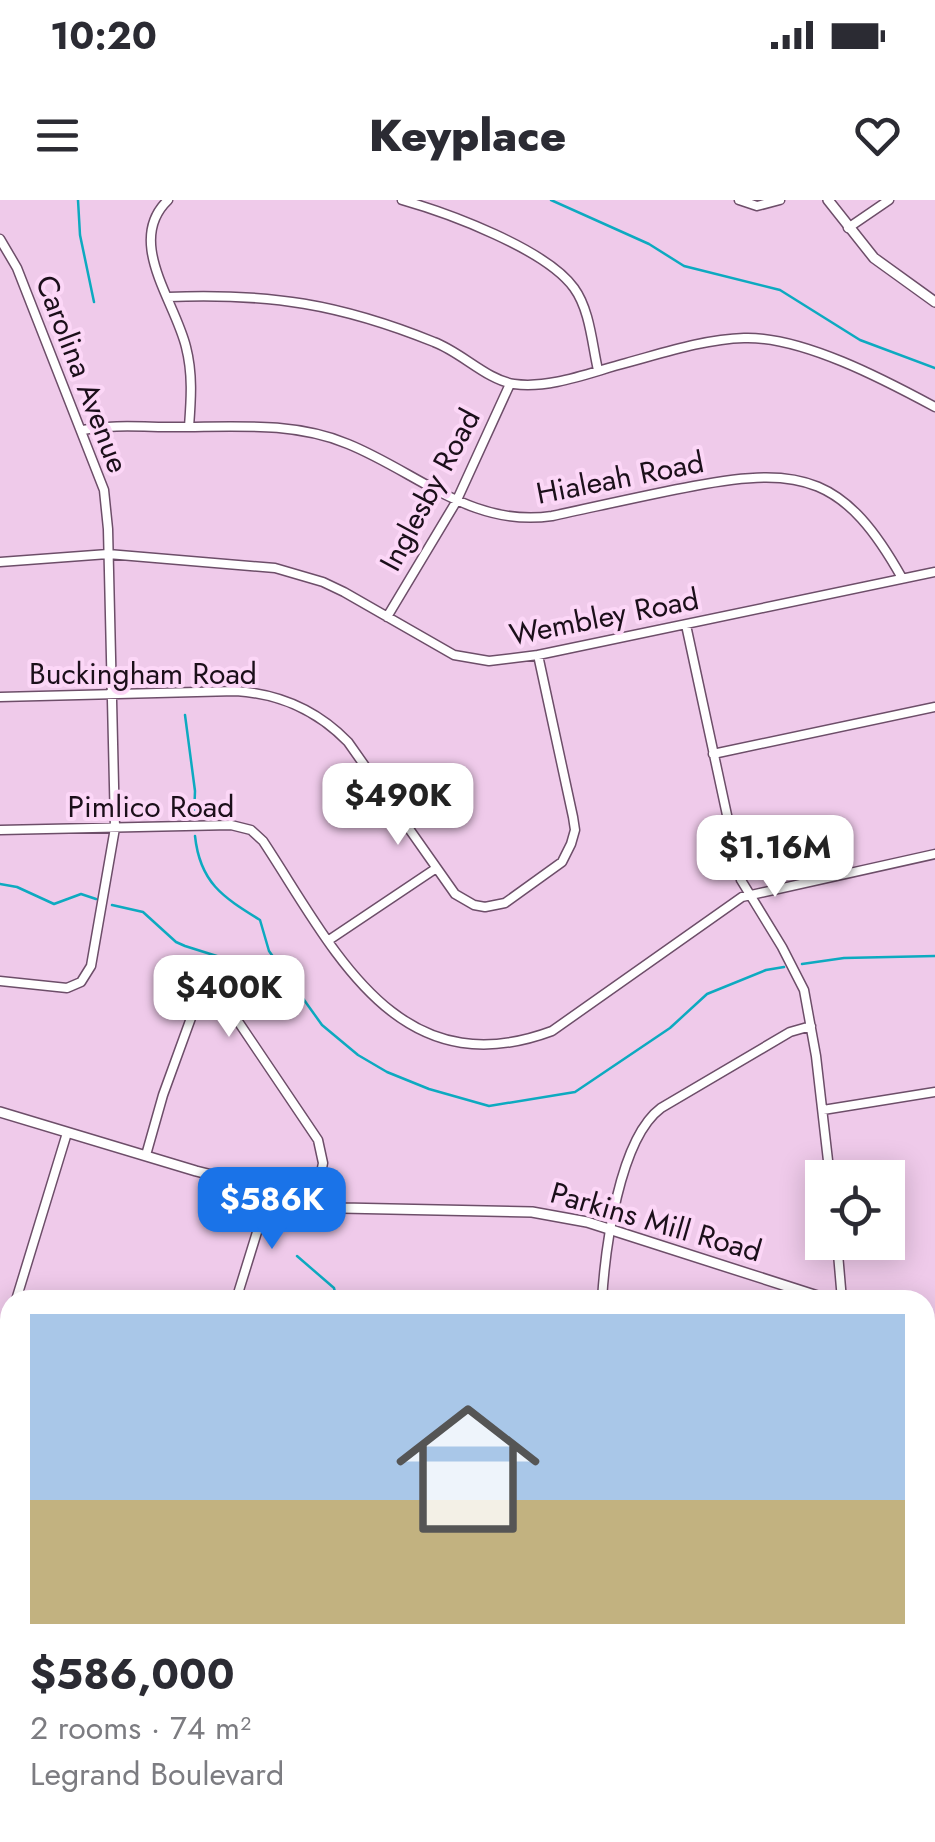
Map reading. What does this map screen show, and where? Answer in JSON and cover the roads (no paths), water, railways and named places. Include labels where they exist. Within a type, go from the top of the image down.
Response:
[{"type":"street","points":[[168,200],[158,211],[148,236],[190,367],[188,427]]},
{"type":"street","points":[[402,200],[434,204],[528,253],[569,282],[583,305],[598,370]]},
{"type":"street","points":[[739,200],[757,206],[780,200]]},
{"type":"street","points":[[828,200],[848,228],[890,272],[935,302]]},
{"type":"street","points":[[848,228],[889,200]]},
{"type":"street","name":"Carolina Avenue","points":[[0,240],[17,268],[83,430],[106,504],[115,828],[87,976],[75,986],[57,989],[0,981]]},
{"type":"street","points":[[168,296],[266,296],[366,316],[440,344],[510,384],[556,381],[722,341],[767,339],[847,364],[935,407]]},
{"type":"street","name":"Inglesby Road","points":[[387,616],[456,502],[510,384]]},
{"type":"street","name":"Hialeah Road","points":[[83,430],[288,428],[332,438],[384,460],[456,502],[506,518],[535,519],[747,476],[784,477],[818,486],[854,510],[873,531],[902,578]]},
{"type":"street","name":"Wembley Road","points":[[0,562],[108,554],[292,572],[344,592],[434,645],[468,658],[490,661],[538,656],[935,572]]},
{"type":"street","points":[[686,625],[741,880],[797,974],[812,1026],[828,1160]]},
{"type":"street","name":"Buckingham Road","points":[[0,697],[256,692],[313,712],[359,756],[435,869],[464,901],[474,906],[495,906],[513,898],[562,862],[575,830],[538,656]]},
{"type":"street","points":[[713,754],[935,707]]},
{"type":"street","name":"Pimlico Road","points":[[0,830],[231,825],[251,830],[263,841],[359,984],[378,1003],[417,1028],[465,1042],[516,1041],[542,1035],[750,895],[935,854]]},
{"type":"street","points":[[329,940],[435,869]]},
{"type":"street","points":[[209,968],[210,996]]},
{"type":"street","points":[[146,1155],[183,1035],[195,1007],[210,996]]},
{"type":"street","points":[[210,996],[226,1002],[318,1140],[323,1164],[315,1203]]},
{"type":"street","points":[[603,1290],[608,1230],[638,1135],[653,1114],[790,1032],[812,1026]]},
{"type":"street","points":[[823,1110],[935,1092]]},
{"type":"street","name":"Parkins Mill Road","points":[[0,1112],[315,1203],[376,1210],[532,1212],[608,1230],[798,1290]]},
{"type":"street","points":[[19,1290],[67,1133]]},
{"type":"street","points":[[239,1290],[270,1190]]},
{"type":"street","points":[[838,1260],[841,1290]]},
{"type":"waterway","points":[[78,200],[80,235],[94,302]]},
{"type":"waterway","points":[[551,200],[649,244],[684,266],[780,290],[860,340],[935,368]]},
{"type":"waterway","points":[[185,715],[195,791],[194,817]]},
{"type":"waterway","points":[[195,836],[208,877],[224,896],[260,920],[269,951],[322,1025],[358,1055],[387,1072],[489,1106],[575,1092],[670,1028],[707,994],[766,970],[784,967]]},
{"type":"waterway","points":[[0,884],[17,887],[54,904],[81,894],[96,899]]},
{"type":"waterway","points":[[112,905],[143,912],[185,946],[258,969],[278,969]]},
{"type":"waterway","points":[[802,964],[844,958],[935,956]]},
{"type":"waterway","points":[[297,1256],[334,1290]]}]
